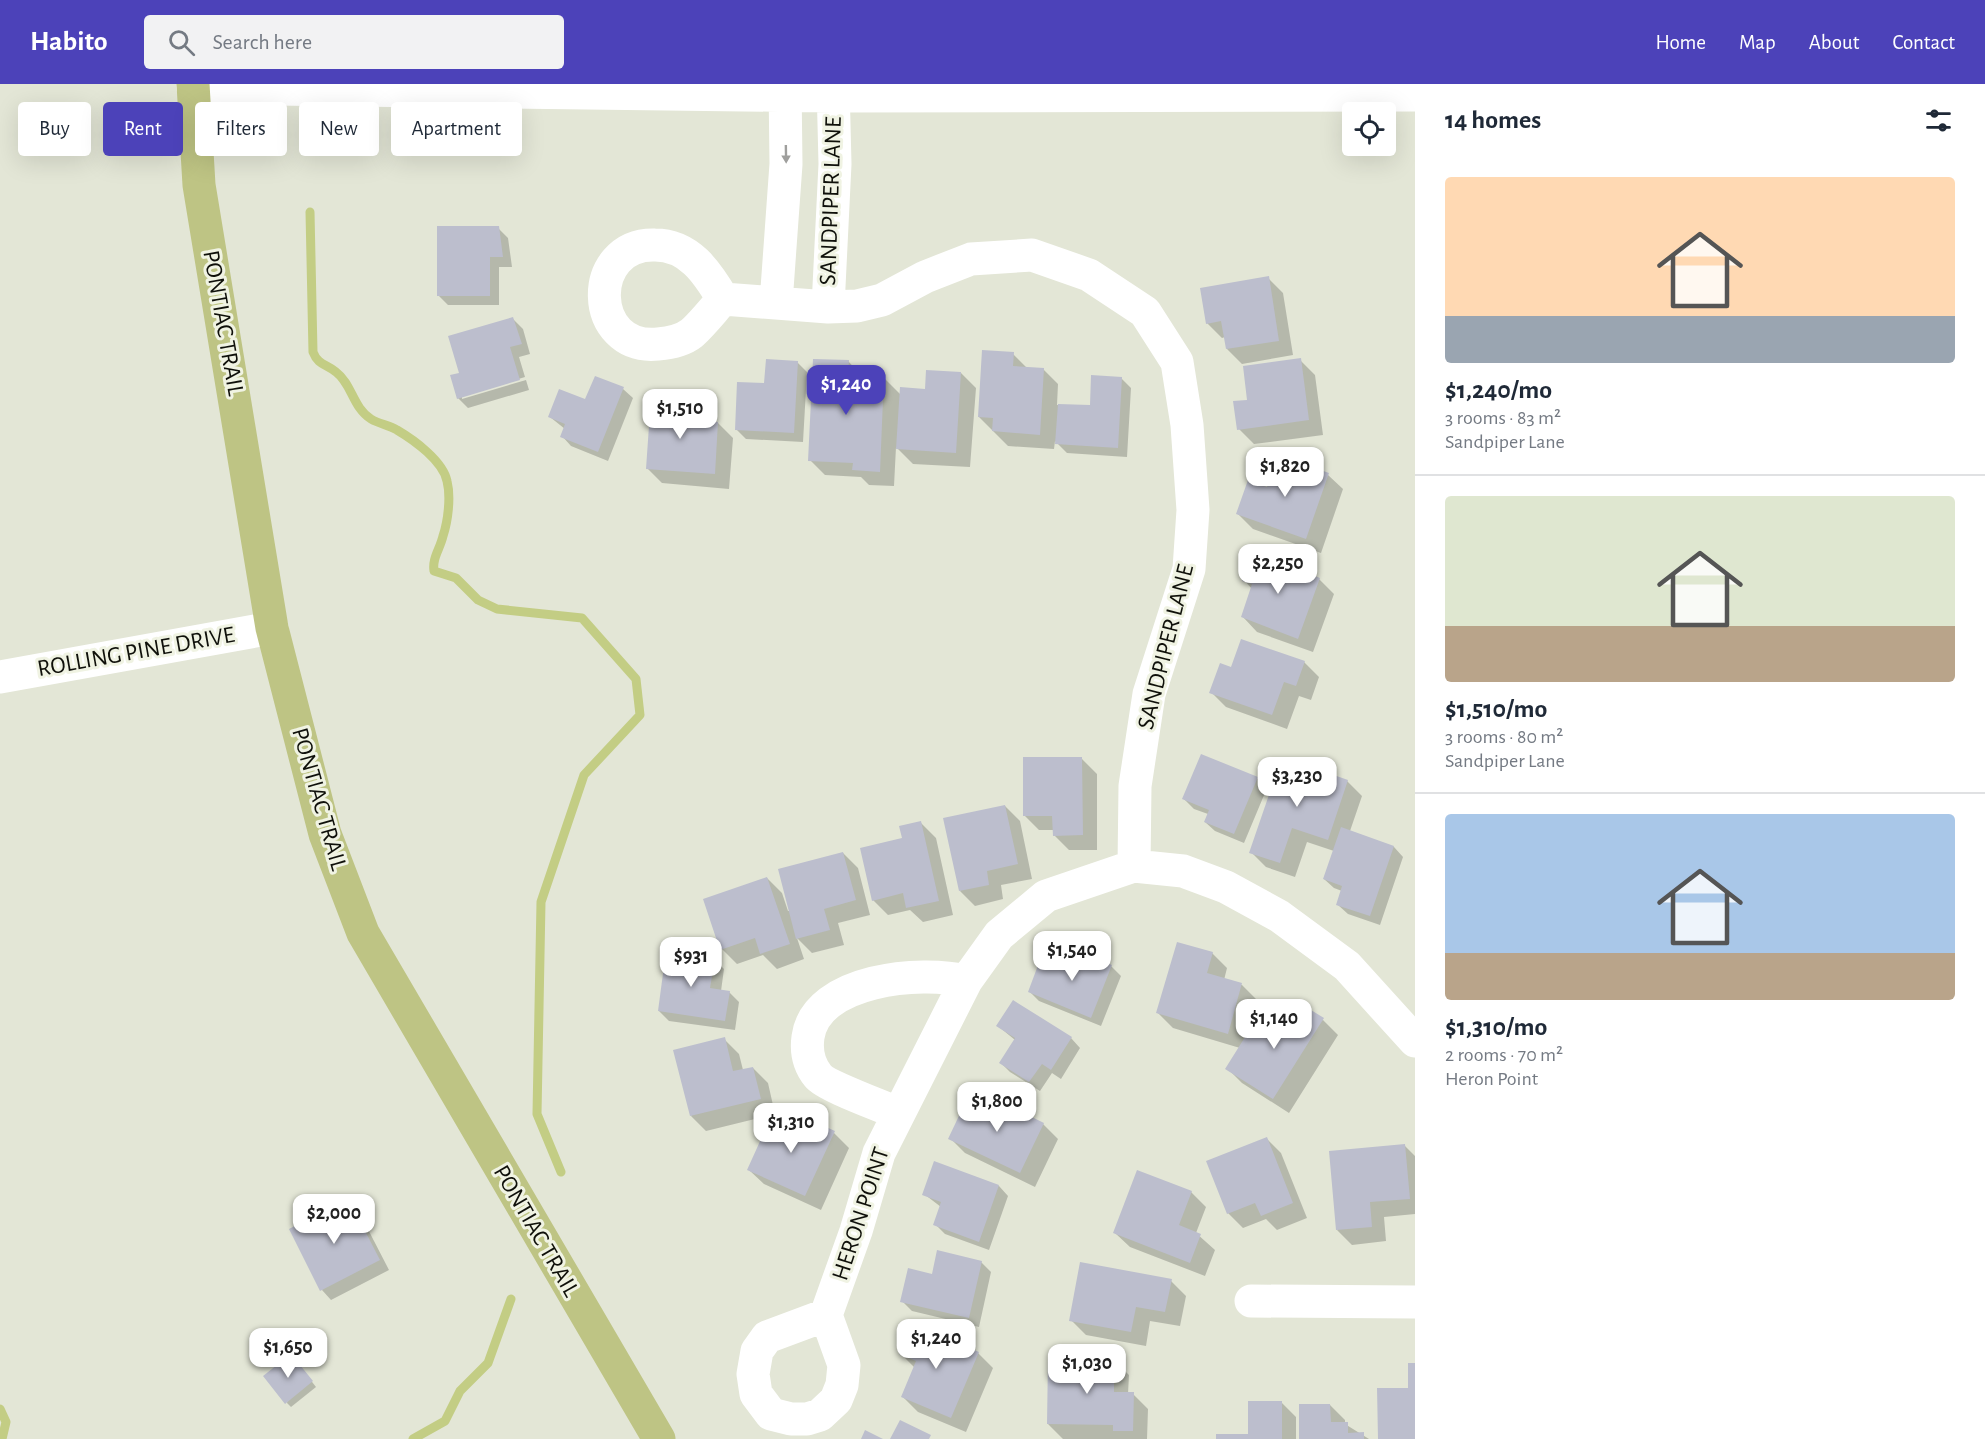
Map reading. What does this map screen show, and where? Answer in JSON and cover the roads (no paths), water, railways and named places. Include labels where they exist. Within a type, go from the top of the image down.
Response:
[{"type":"main road","name":"PONTIAC TRAIL","points":[[193,86],[199,185],[272,628],[325,834],[363,933],[659,1439]]},
{"type":"street","points":[[193,86],[1415,95]]},
{"type":"street","name":"SANDPIPER LANE","points":[[776,303],[786,164],[785,90]]},
{"type":"street","name":"SANDPIPER LANE","points":[[828,307],[836,164],[833,90]]},
{"type":"street","name":"SANDPIPER LANE","points":[[723,299],[828,307],[857,306],[882,300],[925,277],[971,259],[1032,255],[1089,275],[1145,312],[1177,362],[1188,425],[1192,510],[1190,569],[1149,694],[1135,786],[1134,866]]},
{"type":"street","name":"ROLLING PINE DRIVE","points":[[0,677],[272,628]]},
{"type":"street","name":"HERON POINT","points":[[826,1315],[856,1231],[879,1153],[897,1113],[966,981],[999,935],[1047,896],[1134,866],[1183,871],[1226,887],[1279,916],[1347,966],[1415,1041]]},
{"type":"street","points":[[897,1113],[819,1078],[809,1061],[807,1044],[809,1026],[817,1011],[851,991],[896,978],[944,976],[966,981]]},
{"type":"street","points":[[1251,1301],[1415,1302]]},
{"type":"waterway","points":[[310,212],[313,352],[320,362],[341,377],[365,414],[374,421],[394,428],[411,439],[434,459],[444,473],[449,494],[448,509],[445,530],[434,562],[434,571],[456,578],[478,600],[497,609],[582,618],[636,679],[640,715],[584,775],[541,902],[537,1114],[561,1172]]},
{"type":"waterway","points":[[413,1439],[445,1421],[460,1391],[488,1363],[511,1299]]},
{"type":"waterway","points":[[0,1409],[6,1422],[2,1439]]}]
